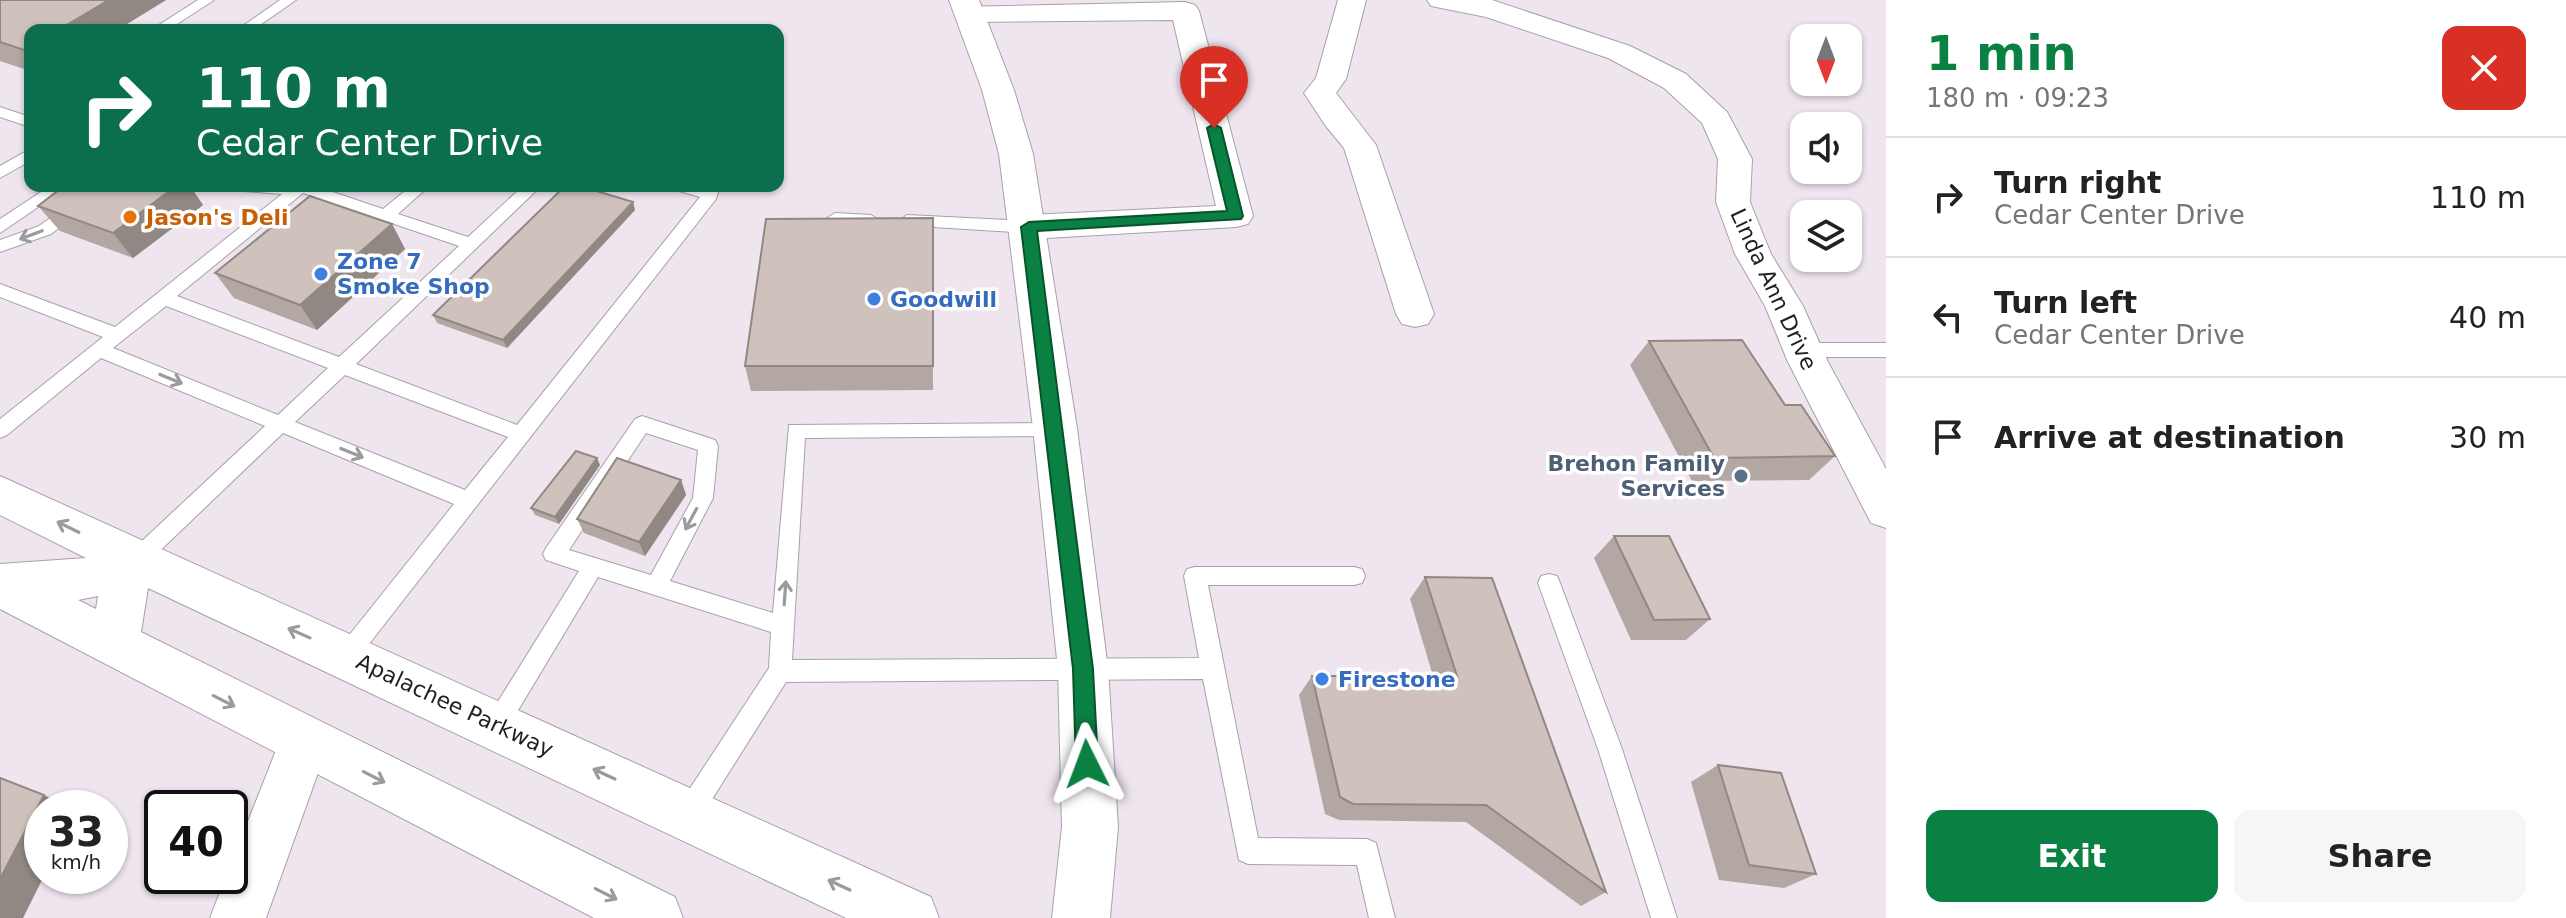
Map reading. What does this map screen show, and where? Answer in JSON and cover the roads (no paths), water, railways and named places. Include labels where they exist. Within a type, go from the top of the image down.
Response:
[{"type":"main road","points":[[966,6],[998,90],[1016,154],[1029,227],[1055,428],[1083,669],[1090,827],[1081,918]]},
{"type":"main road","name":"Apalachee Parkway","points":[[0,494],[910,918]]},
{"type":"main road","points":[[0,585],[57,583],[95,577],[136,560]]},
{"type":"main road","points":[[114,644],[124,588],[136,560]]},
{"type":"main road","points":[[0,585],[654,918]]},
{"type":"street","points":[[1352,0],[1331,79],[1320,93],[1336,118],[1360,145],[1415,314]]},
{"type":"street","name":"Linda Ann Drive","points":[[1441,0],[1492,9],[1619,52],[1675,81],[1716,119],[1735,159],[1733,202],[1753,254],[1784,306],[1802,350],[1886,510]]},
{"type":"street","points":[[966,6],[1185,11],[1236,216],[1029,227]]},
{"type":"street","points":[[238,918],[304,742]]},
{"type":"lane","points":[[168,24],[207,0]]},
{"type":"lane","points":[[253,24],[289,0]]},
{"type":"lane","points":[[0,112],[24,117]]},
{"type":"lane","points":[[0,173],[24,158]]},
{"type":"lane","points":[[0,227],[52,192]]},
{"type":"lane","points":[[0,246],[45,230],[97,192]]},
{"type":"lane","points":[[0,430],[290,192]]},
{"type":"lane","points":[[312,192],[471,244]]},
{"type":"lane","points":[[386,215],[414,192]]},
{"type":"lane","points":[[136,560],[527,192]]},
{"type":"lane","points":[[347,655],[709,192]]},
{"type":"lane","points":[[835,218],[1029,227]]},
{"type":"lane","points":[[0,290],[118,335]]},
{"type":"lane","points":[[163,298],[521,434]]},
{"type":"lane","points":[[99,350],[469,501]]},
{"type":"lane","points":[[1802,350],[1886,350]]},
{"type":"lane","points":[[656,587],[703,498],[708,446],[642,424],[554,554],[656,587],[783,626]]},
{"type":"lane","points":[[688,814],[780,671],[796,430],[1055,428]]},
{"type":"lane","points":[[497,724],[593,567]]},
{"type":"lane","points":[[1354,576],[1195,576],[1248,851],[1367,852],[1382,918]]},
{"type":"lane","points":[[1549,583],[1610,749],[1664,918]]},
{"type":"lane","points":[[780,671],[1212,668]]},
{"type":"place","name":"Jason's Deli","points":[[130,217]]},
{"type":"place","name":"Zone 7 Smoke Shop","points":[[321,274]]},
{"type":"place","name":"Goodwill","points":[[874,299]]},
{"type":"place","name":"Brehon Family Services","points":[[1741,476]]},
{"type":"place","name":"Firestone","points":[[1322,679]]}]
